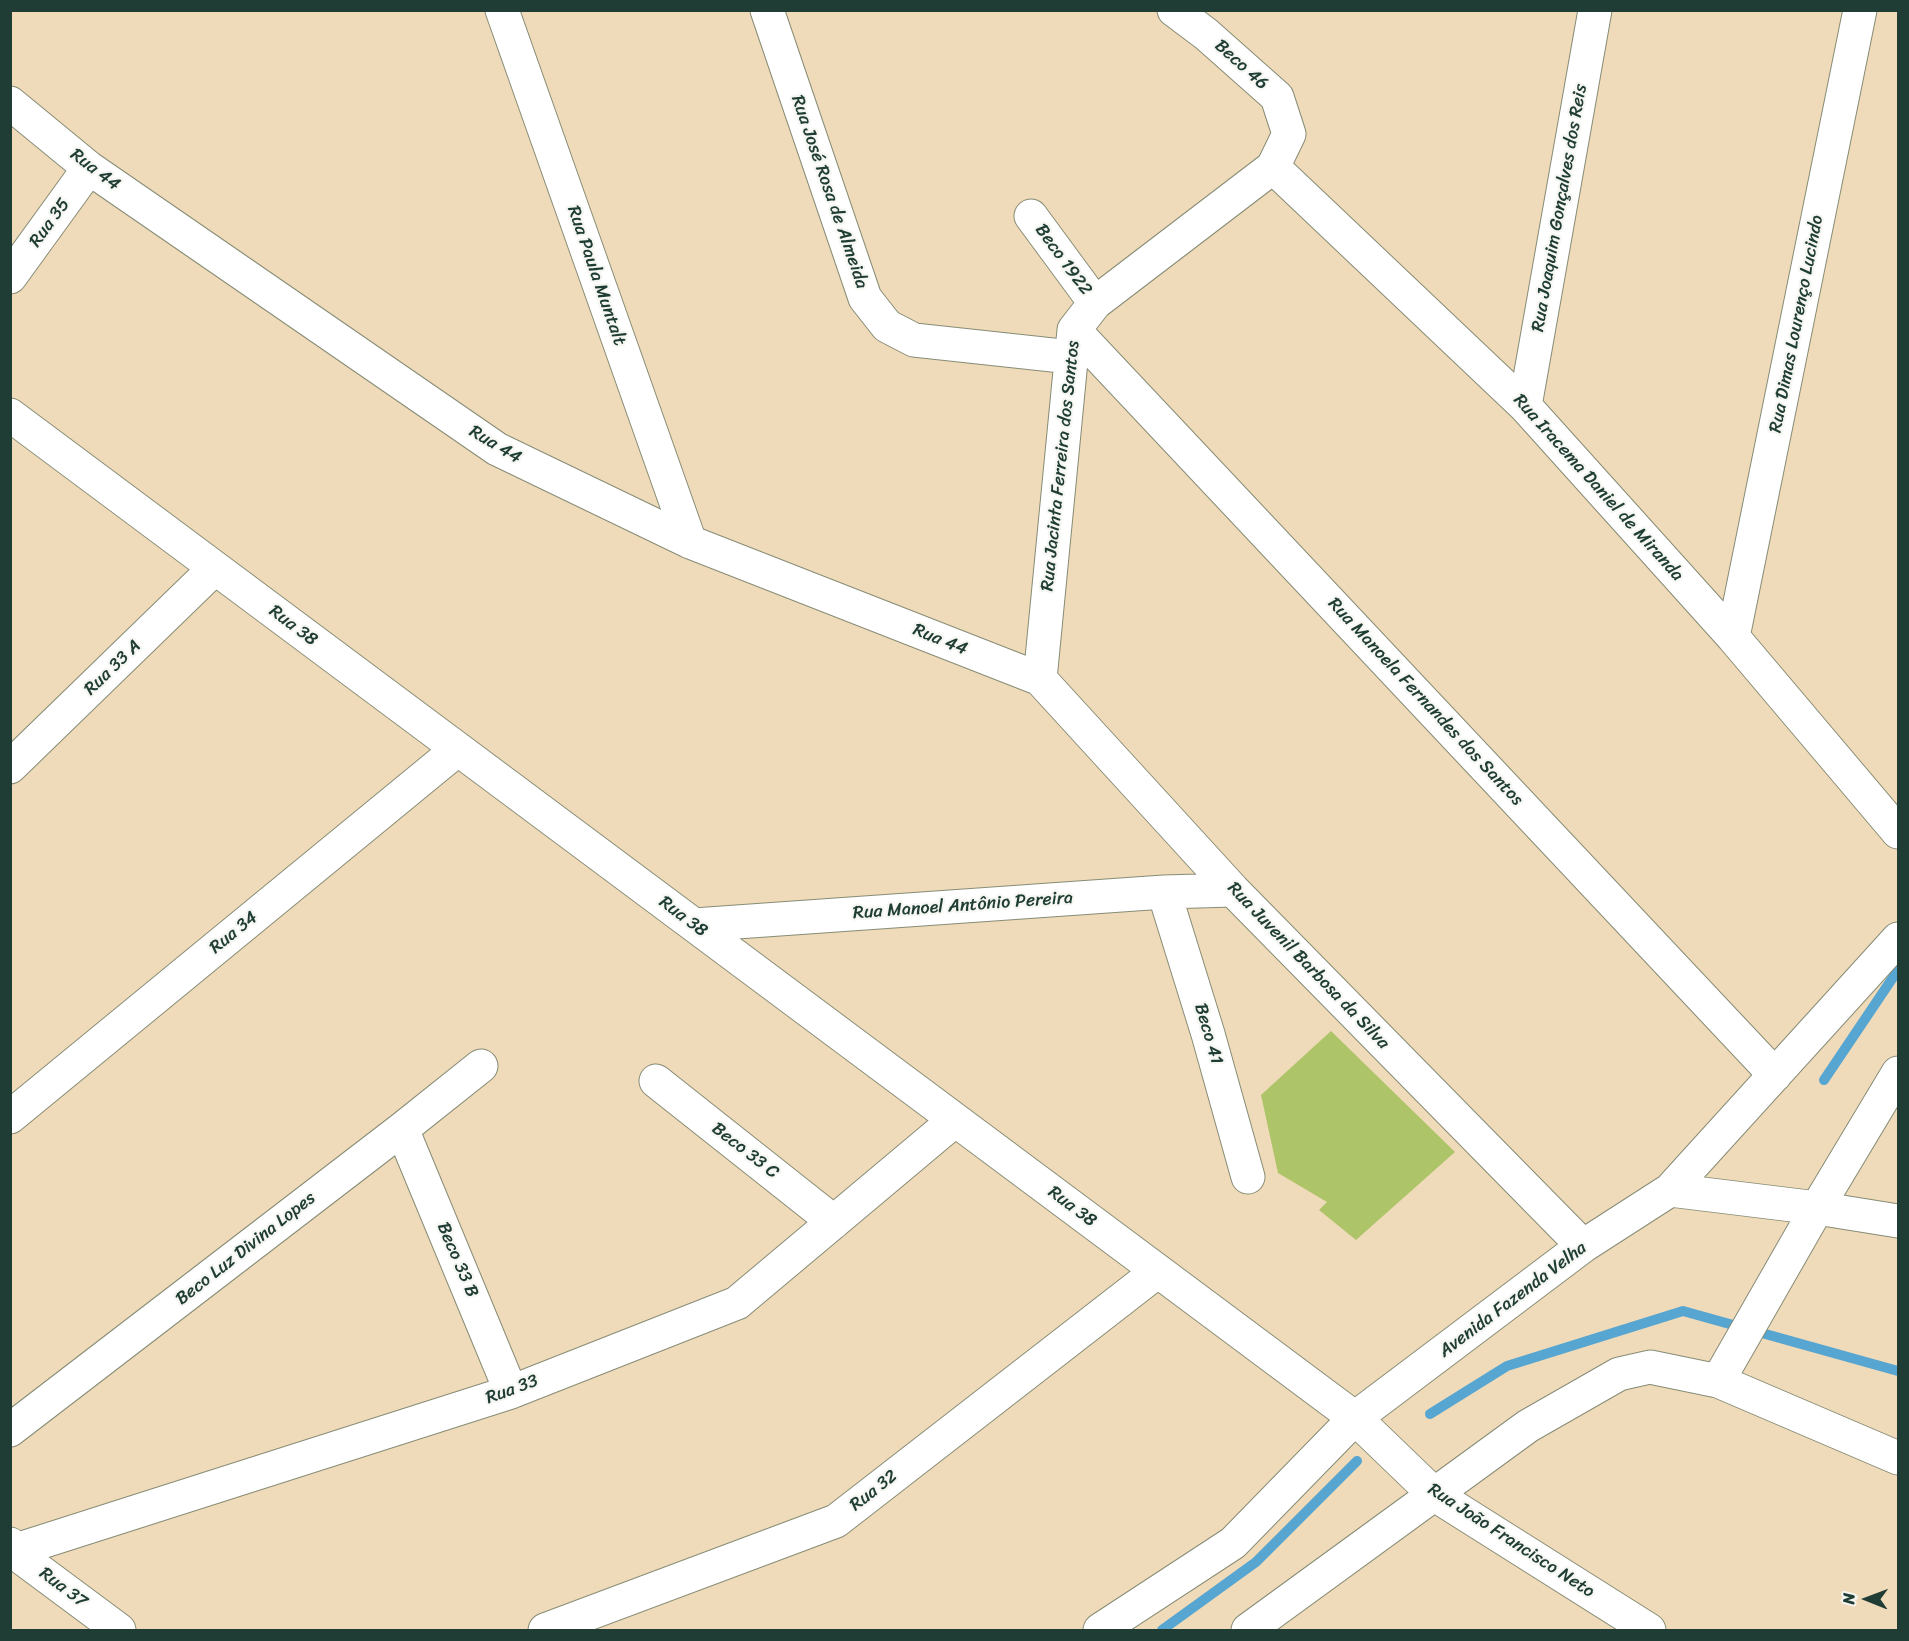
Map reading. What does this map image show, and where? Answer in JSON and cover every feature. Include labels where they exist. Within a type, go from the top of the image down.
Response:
[{"type":"street","name":"Rua Paula Muntalt","points":[[502,10],[690,542]]},
{"type":"street","name":"Rua José Rosa de Almeida","points":[[767,10],[866,298],[887,326],[914,340],[1073,343]]},
{"type":"street","name":"Beco 46","points":[[1174,10],[1206,34],[1277,97],[1289,134],[1273,167]]},
{"type":"street","name":"Rua Joaquim Gonçalves dos Reis","points":[[1525,406],[1595,10]]},
{"type":"street","name":"Rua Dimas Lourenço Lucindo","points":[[1733,637],[1860,10]]},
{"type":"street","name":"Rua 44","points":[[10,104],[89,168],[497,449],[690,542],[1040,679]]},
{"type":"street","name":"Rua Jacinta Ferreira dos Santos","points":[[1040,679],[1073,343],[1095,303],[1273,167]]},
{"type":"street","name":"Rua Iracema Daniel de Miranda","points":[[1273,167],[1525,406],[1733,637],[1899,832]]},
{"type":"street","name":"Rua 35","points":[[10,277],[89,168]]},
{"type":"street","name":"Beco 1922","points":[[1031,216],[1095,303]]},
{"type":"street","name":"Rua Manoela Fernandes dos Santos","points":[[1073,343],[1775,1075]]},
{"type":"street","name":"Rua 38","points":[[10,415],[1355,1418]]},
{"type":"street","name":"Rua 33 A","points":[[10,768],[215,568]]},
{"type":"street","name":"Rua Juvenil Barbosa da Silva","points":[[1040,679],[1233,890],[1583,1246]]},
{"type":"street","name":"Rua 34","points":[[10,1117],[458,749]]},
{"type":"street","name":"Rua Manoel Antônio Pereira","points":[[694,925],[1164,892],[1233,890]]},
{"type":"street","name":"Beco 41","points":[[1164,892],[1208,1034],[1248,1177]]},
{"type":"street","name":"Avenida Fazenda Velha","points":[[1100,1630],[1233,1543],[1355,1418],[1583,1246],[1670,1190],[1899,939]]},
{"type":"street","name":"Beco Luz Divina Lopes","points":[[10,1430],[481,1066]]},
{"type":"street","points":[[1718,1381],[1784,1265],[1899,1073]]},
{"type":"street","name":"Beco 33 C","points":[[656,1081],[834,1222]]},
{"type":"street","name":"Rua 33","points":[[12,1549],[511,1392],[737,1303],[955,1120]]},
{"type":"street","name":"Beco 33 B","points":[[402,1129],[511,1392]]},
{"type":"street","points":[[1670,1190],[1818,1208],[1899,1221]]},
{"type":"street","name":"Rua 32","points":[[545,1630],[836,1521],[1158,1271]]},
{"type":"street","points":[[1248,1630],[1528,1426],[1619,1374],[1650,1367],[1718,1381],[1899,1458]]},
{"type":"street","name":"Rua João Francisco Neto","points":[[1355,1418],[1435,1495],[1646,1630]]},
{"type":"street","name":"Rua 37","points":[[12,1549],[119,1630]]},
{"type":"green space","points":[[1331,1031],[1455,1152],[1356,1240],[1319,1210],[1327,1202],[1278,1173],[1261,1095]]},
{"type":"waterway","points":[[1824,1080],[1898,970]]},
{"type":"waterway","points":[[1430,1414],[1507,1366],[1683,1311],[1898,1371]]},
{"type":"waterway","points":[[1162,1630],[1256,1562],[1357,1461]]}]
